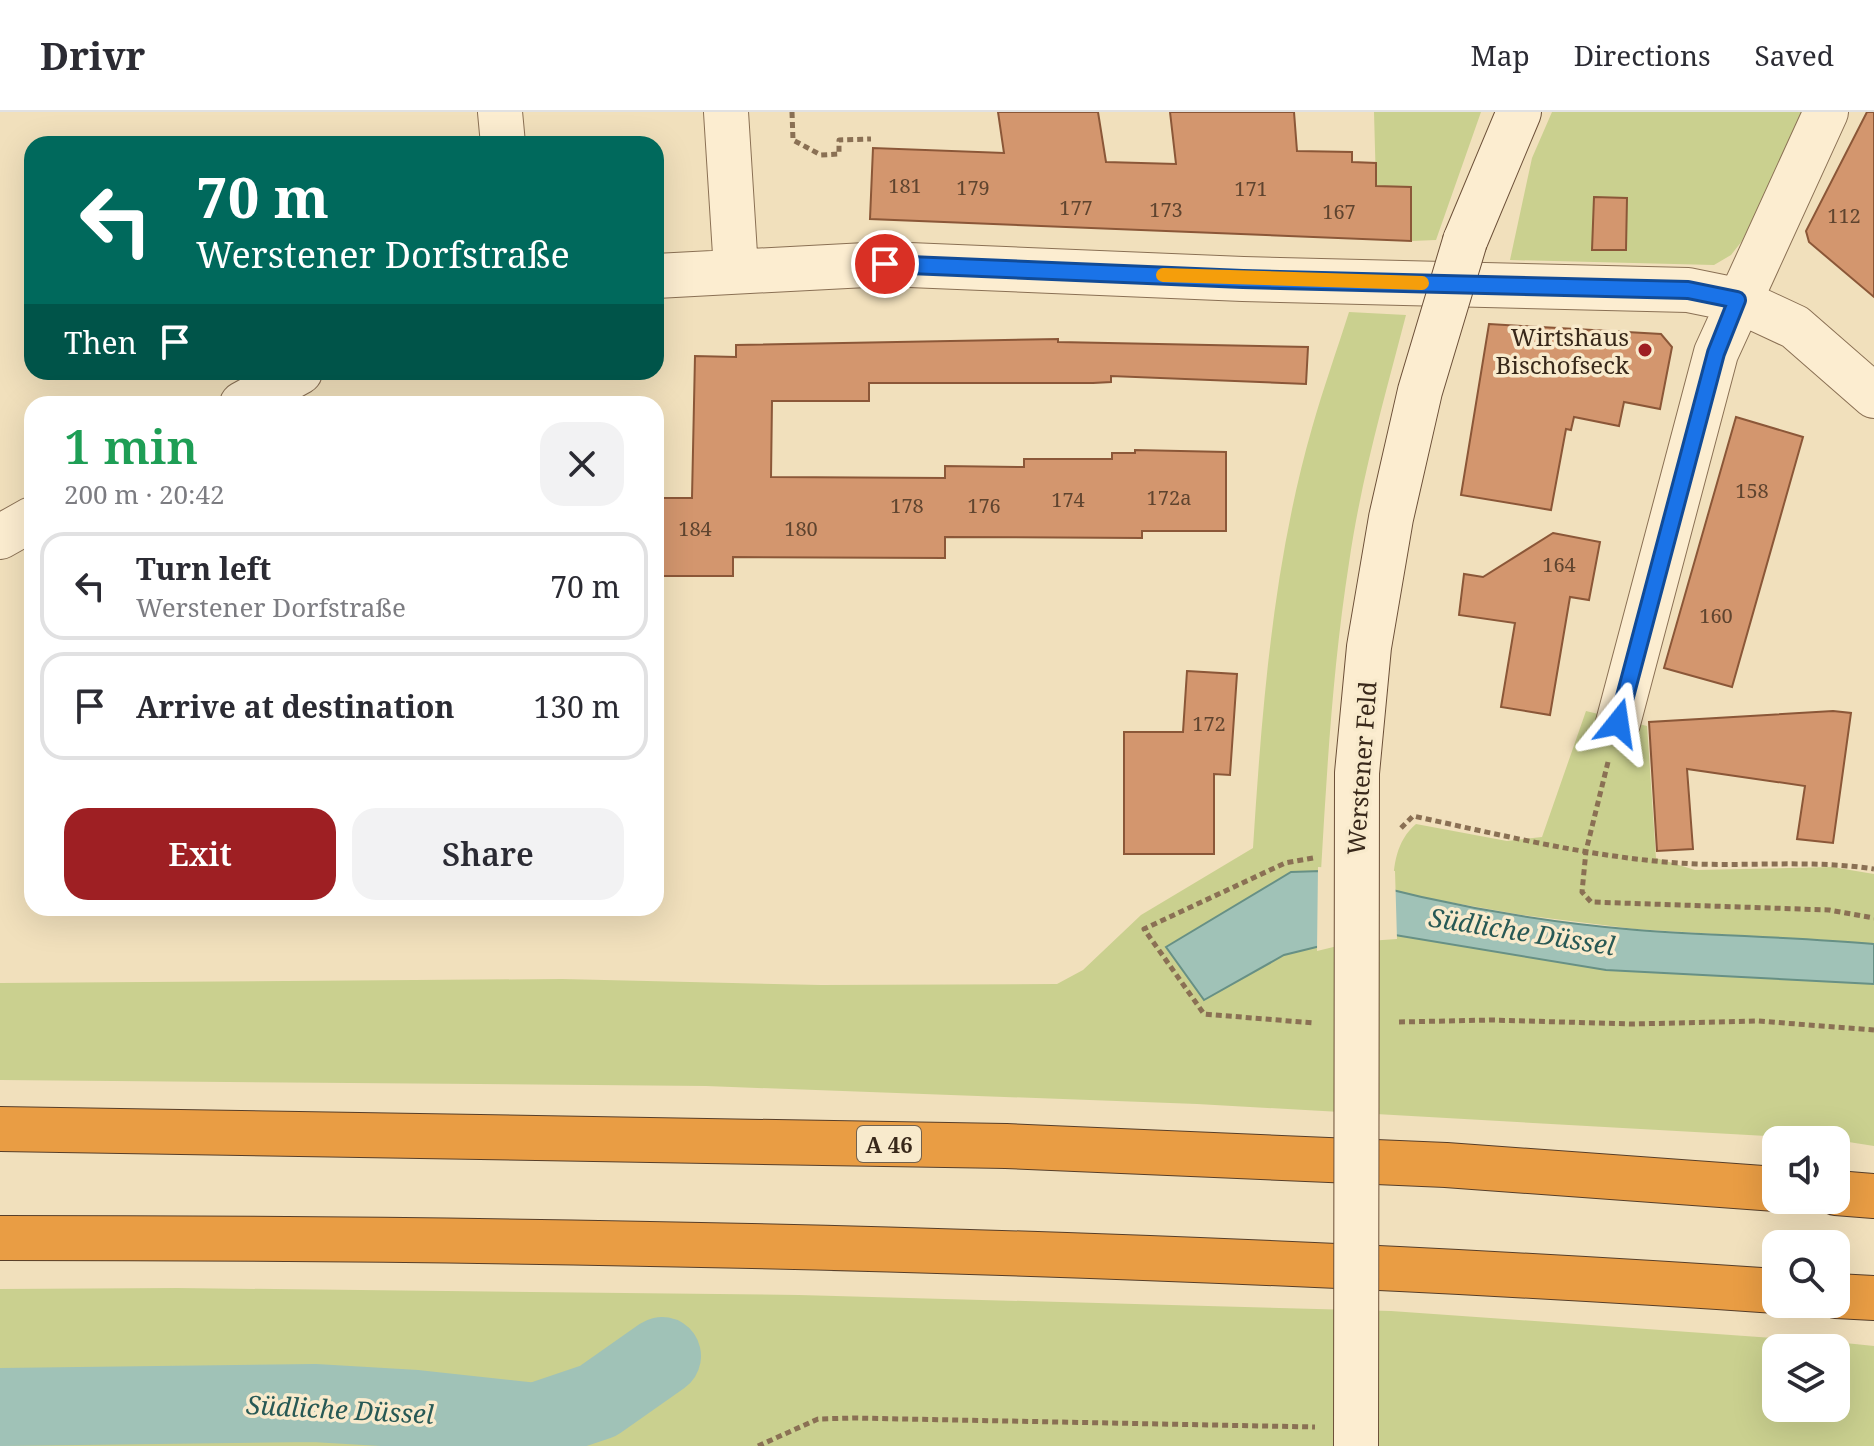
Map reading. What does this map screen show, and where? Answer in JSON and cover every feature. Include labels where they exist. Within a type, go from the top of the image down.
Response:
[{"type":"highway","name":"A 46","points":[[0,1129],[1006,1146],[1446,1165],[1762,1188]]},
{"type":"highway","points":[[1850,1194],[1874,1196]]},
{"type":"highway","points":[[0,1238],[905,1248],[1476,1271],[1762,1290]]},
{"type":"highway","points":[[1850,1297],[1874,1298]]},
{"type":"street","points":[[500,112],[502,136]]},
{"type":"street","points":[[726,112],[736,270]]},
{"type":"street","name":"Werstener Feld","points":[[1340,1437],[1357,773],[1369,647],[1391,518],[1420,391],[1465,241],[1519,112]]},
{"type":"street","points":[[1618,723],[1716,353],[1737,300],[1826,112]]},
{"type":"street","points":[[664,275],[885,264],[1243,279],[1688,290],[1737,300],[1795,327],[1874,396]]},
{"type":"street","points":[[256,396],[286,380]]},
{"type":"street","points":[[0,537],[24,524]]},
{"type":"path","points":[[792,112],[793,140],[821,155],[839,154],[839,140],[871,139]]},
{"type":"path","points":[[1618,723],[1586,851],[1582,892],[1591,902],[1829,910],[1874,918]]},
{"type":"path","points":[[1396,833],[1413,816],[1586,851],[1696,864],[1830,862],[1874,869]]},
{"type":"path","points":[[1319,856],[1285,863],[1144,929],[1204,1014],[1319,1023]]},
{"type":"path","points":[[1396,1022],[1491,1020],[1633,1024],[1758,1021],[1874,1030]]},
{"type":"path","points":[[758,1446],[818,1419],[853,1418],[1340,1437]]},
{"type":"green space","points":[[1374,112],[1481,112],[1436,240],[1411,241],[1411,187],[1376,186]]},
{"type":"green space","points":[[1552,112],[1805,112],[1742,241],[1731,255],[1714,265],[1510,260],[1532,158]]},
{"type":"green space","points":[[1349,312],[1406,315],[1367,469],[1343,601],[1328,755],[1321,871],[1291,872],[1166,947],[1204,1000],[1284,955],[1353,938],[1395,935],[1606,970],[1874,984],[1874,1146],[1850,1142],[1850,1126],[1762,1126],[1762,1136],[1197,1104],[706,1086],[0,1080],[0,983],[562,979],[821,985],[1057,984],[1083,970],[1141,915],[1253,848],[1271,636],[1288,531],[1312,428]]},
{"type":"green space","points":[[1586,711],[1647,726],[1656,858],[1695,870],[1832,867],[1874,874],[1874,944],[1635,929],[1522,915],[1393,892],[1400,846],[1416,824],[1507,841],[1542,837]]},
{"type":"green space","points":[[0,1289],[799,1295],[1391,1311],[1762,1337],[1762,1422],[1850,1422],[1850,1344],[1874,1346],[1874,1446],[0,1446],[0,1415],[331,1419],[516,1436],[557,1434],[678,1365],[665,1351],[561,1403],[0,1396]]},
{"type":"water","points":[[1321,871],[1438,900],[1557,921],[1637,930],[1874,944],[1874,984],[1606,970],[1395,935],[1353,938],[1284,955],[1204,1000],[1166,947],[1291,872]]},
{"type":"pier","points":[[1318,867],[1395,871],[1397,939],[1354,942],[1317,951]]},
{"type":"building","points":[[998,112],[1098,112],[1106,162],[1176,164],[1170,112],[1294,112],[1297,151],[1352,152],[1352,162],[1376,163],[1376,186],[1411,187],[1411,241],[870,219],[873,148],[1004,153]]},
{"type":"building","points":[[1867,112],[1874,112],[1874,297],[1809,242],[1806,231]]},
{"type":"building","points":[[1594,197],[1627,198],[1626,250],[1592,250]]},
{"type":"building","points":[[1489,324],[1661,334],[1672,347],[1660,409],[1624,402],[1619,426],[1574,417],[1571,430],[1566,429],[1551,510],[1461,495]]},
{"type":"building","points":[[1058,339],[1058,342],[1308,347],[1306,384],[1111,376],[1111,382],[1093,383],[869,383],[869,401],[772,401],[771,477],[945,478],[945,466],[1024,467],[1024,459],[1112,459],[1112,453],[1135,453],[1135,450],[1226,452],[1226,531],[1142,531],[1142,538],[945,537],[945,558],[733,557],[733,576],[664,576],[664,498],[692,498],[695,356],[736,357],[736,345]]},
{"type":"building","points":[[1736,417],[1803,437],[1732,687],[1664,668]]},
{"type":"building","points":[[1553,533],[1600,542],[1589,600],[1570,597],[1550,715],[1501,707],[1515,623],[1459,615],[1464,574],[1483,577]]},
{"type":"building","points":[[1187,671],[1237,674],[1230,775],[1214,774],[1214,854],[1124,854],[1124,732],[1183,732]]},
{"type":"building","points":[[1833,711],[1851,713],[1833,843],[1797,839],[1805,786],[1687,769],[1693,849],[1657,851],[1649,722]]},
{"type":"waterway","name":"Südliche Düssel","points":[[0,1407],[314,1403],[416,1409],[536,1422],[598,1401],[662,1356]]},
{"type":"slow traffic","points":[[1163,275],[1422,283]]},
{"type":"place","name":"Wirtshaus Bischofseck","points":[[1645,350]]},
{"type":"route","points":[[885,264],[1243,279],[1688,290],[1737,300],[1716,353],[1618,723]]}]
